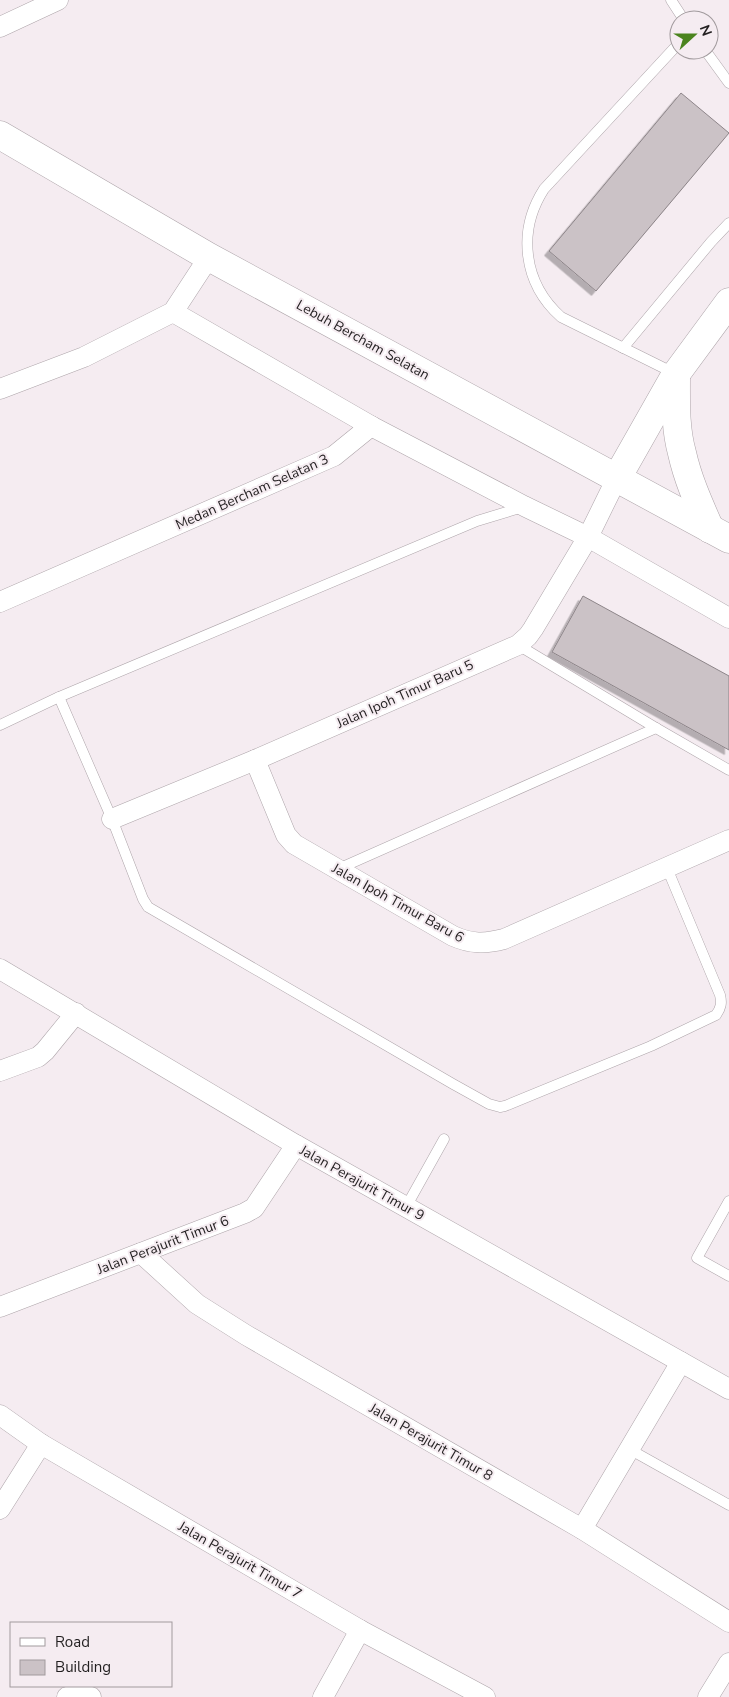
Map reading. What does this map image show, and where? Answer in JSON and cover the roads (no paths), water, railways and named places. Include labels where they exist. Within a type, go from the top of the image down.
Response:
[{"type":"street","points":[[0,27],[58,0]]},
{"type":"street","name":"Lebuh Bercham Selatan","points":[[0,135],[209,257],[720,534]]},
{"type":"street","points":[[0,389],[84,357],[173,312],[209,257]]},
{"type":"street","points":[[617,478],[676,374],[726,311]]},
{"type":"street","points":[[173,312],[371,426],[524,506],[588,537],[729,618]]},
{"type":"street","points":[[676,374],[676,412],[681,452],[692,490],[720,534]]},
{"type":"street","name":"Medan Bercham Selatan 3","points":[[0,602],[334,456],[371,426]]},
{"type":"street","name":"Jalan Ipoh Timur Baru 5","points":[[112,819],[255,760],[518,645],[533,629],[588,537],[617,478]]},
{"type":"street","name":"Jalan Ipoh Timur Baru 6","points":[[255,760],[288,839],[337,870],[453,936],[473,943],[484,944],[504,939],[729,840]]},
{"type":"street","name":"Jalan Perajurit Timur 9","points":[[0,969],[296,1145],[729,1389]]},
{"type":"street","points":[[0,1071],[38,1057],[76,1013]]},
{"type":"street","name":"Jalan Perajurit Timur 6","points":[[0,1307],[250,1211],[296,1145]]},
{"type":"street","name":"Jalan Perajurit Timur 8","points":[[140,1254],[197,1304],[246,1335],[582,1529],[729,1622]]},
{"type":"street","points":[[582,1529],[681,1362]]},
{"type":"street","name":"Jalan Perajurit Timur 7","points":[[0,1415],[41,1444],[360,1630],[485,1697]]},
{"type":"street","points":[[0,1509],[41,1444]]},
{"type":"street","points":[[323,1697],[360,1630]]},
{"type":"street","points":[[708,1697],[729,1663]]},
{"type":"street","points":[[67,1697],[82,1695],[91,1697]]},
{"type":"lane","points":[[669,54],[544,189],[529,222],[527,237],[528,262],[531,275],[543,297],[561,317],[676,374]]},
{"type":"lane","points":[[712,60],[729,83]]},
{"type":"lane","points":[[623,348],[729,223]]},
{"type":"lane","points":[[0,724],[477,520],[524,506]]},
{"type":"lane","points":[[518,645],[729,770]]},
{"type":"lane","points":[[59,698],[112,819],[143,900],[148,907],[489,1104],[500,1107],[651,1046],[716,1016],[720,1010],[720,995],[667,868]]},
{"type":"lane","points":[[337,870],[656,728]]},
{"type":"lane","points":[[406,1207],[444,1139]]},
{"type":"lane","points":[[729,1201],[697,1258],[729,1276]]},
{"type":"lane","points":[[629,1449],[729,1505]]}]
